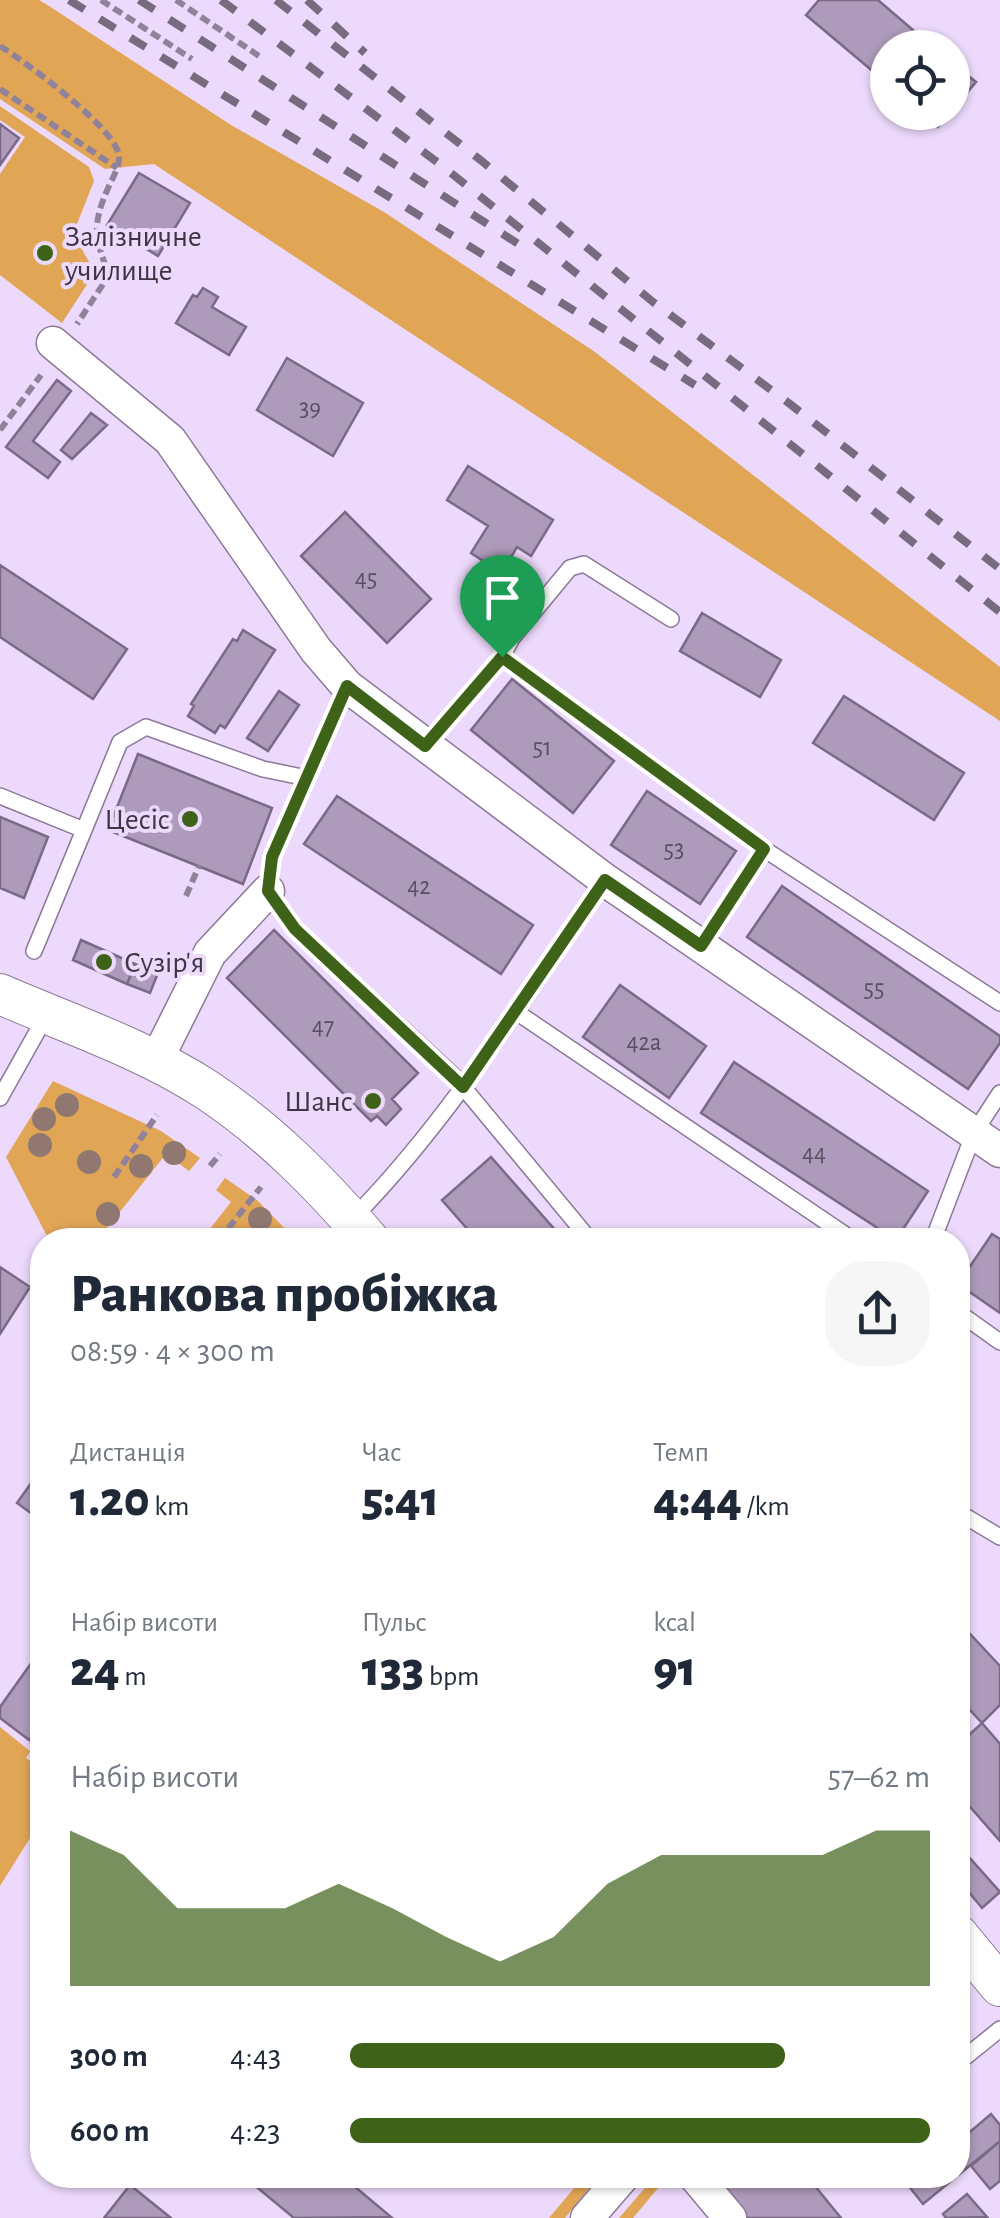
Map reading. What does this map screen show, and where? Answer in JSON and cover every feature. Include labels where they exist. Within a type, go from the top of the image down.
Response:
[{"type":"street","points":[[57,346],[170,440],[316,650],[347,686],[605,880],[987,1142]]},
{"type":"street","points":[[156,1061],[210,953],[268,891]]},
{"type":"street","points":[[0,994],[156,1061],[204,1088],[285,1149],[358,1228]]},
{"type":"street","points":[[970,1949],[1000,1986]]},
{"type":"street","points":[[588,2218],[613,2188]]},
{"type":"street","points":[[705,2188],[730,2218]]},
{"type":"lane","points":[[425,746],[502,657],[512,638],[570,568],[584,564],[671,619]]},
{"type":"lane","points":[[502,657],[764,849],[1000,1003]]},
{"type":"lane","points":[[347,686],[272,857],[268,891],[295,929],[463,1087],[580,1228]]},
{"type":"lane","points":[[34,950],[120,742],[146,727],[264,769],[306,778]]},
{"type":"lane","points":[[0,796],[84,830]]},
{"type":"lane","points":[[701,946],[764,849]]},
{"type":"lane","points":[[361,1228],[384,1187],[463,1087],[605,880]]},
{"type":"lane","points":[[515,1011],[835,1228]]},
{"type":"lane","points":[[0,1098],[47,1014]]},
{"type":"lane","points":[[940,1228],[987,1142],[1000,1093]]},
{"type":"lane","points":[[970,1321],[1000,1342]]},
{"type":"lane","points":[[970,1519],[1000,1537]]},
{"type":"lane","points":[[970,2054],[1000,2030]]},
{"type":"path","points":[[101,0],[192,59]]},
{"type":"path","points":[[176,0],[258,56]]},
{"type":"path","points":[[0,46],[62,91],[112,140],[120,154],[95,229],[109,275],[0,430]]},
{"type":"path","points":[[0,89],[117,168]]},
{"type":"path","points":[[186,896],[198,866]]},
{"type":"path","points":[[114,1177],[157,1115]]},
{"type":"path","points":[[210,1166],[220,1154]]},
{"type":"path","points":[[229,1228],[261,1187]]},
{"type":"shaded area","points":[[0,0],[39,0],[231,125],[384,212],[595,352],[1000,667],[1000,721],[154,164],[105,169],[0,99]]},
{"type":"shaded area","name":"Залізничне училище","points":[[0,106],[89,167],[94,181],[73,234],[95,272],[62,323],[0,275],[0,174],[25,137],[0,120]]},
{"type":"shaded area","points":[[53,1081],[161,1131],[200,1158],[189,1171],[166,1154],[107,1228],[43,1228],[6,1157]]},
{"type":"shaded area","points":[[225,1178],[258,1201],[284,1228],[210,1228],[231,1202],[216,1190]]},
{"type":"shaded area","points":[[0,1727],[30,1751],[26,1758],[30,1761],[30,1838],[0,1886]]},
{"type":"shaded area","points":[[574,2188],[589,2188],[565,2218],[549,2218]]},
{"type":"shaded area","points":[[645,2188],[658,2188],[633,2218],[619,2218]]},
{"type":"building","points":[[819,0],[878,0],[913,30],[870,30],[870,69],[806,15]]},
{"type":"building","points":[[0,124],[19,138],[0,165]]},
{"type":"building","points":[[139,173],[190,203],[158,256],[107,225]]},
{"type":"building","points":[[203,288],[218,297],[212,307],[246,327],[229,355],[176,323],[193,295],[197,297]]},
{"type":"building","points":[[287,358],[363,403],[333,456],[257,410]]},
{"type":"building","points":[[57,380],[71,391],[33,441],[60,462],[48,478],[6,447]]},
{"type":"building","points":[[91,413],[107,425],[72,459],[61,450]]},
{"type":"building","points":[[468,466],[553,520],[531,556],[517,547],[502,573],[471,553],[488,526],[447,500]]},
{"type":"building","points":[[345,512],[431,599],[387,643],[301,556]]},
{"type":"building","points":[[0,565],[127,649],[93,699],[0,637]]},
{"type":"building","points":[[702,613],[781,660],[760,697],[680,651]]},
{"type":"building","points":[[243,630],[275,650],[225,728],[220,725],[215,733],[188,716],[194,706],[191,704],[233,639],[237,641]]},
{"type":"building","points":[[512,679],[614,761],[573,813],[471,730]]},
{"type":"building","points":[[279,691],[299,705],[268,751],[247,738]]},
{"type":"building","points":[[844,696],[964,773],[934,820],[813,743]]},
{"type":"building","name":"Цесіс","points":[[138,754],[272,808],[243,884],[108,830]]},
{"type":"building","points":[[647,791],[736,851],[700,904],[611,845]]},
{"type":"building","points":[[337,796],[533,925],[501,974],[304,844]]},
{"type":"building","points":[[0,817],[48,837],[24,898],[0,888]]},
{"type":"building","points":[[782,886],[1000,1036],[1000,1043],[968,1089],[747,937]]},
{"type":"building","points":[[274,930],[418,1073],[392,1099],[401,1109],[386,1125],[377,1116],[371,1121],[227,978]]},
{"type":"building","name":"Сузір'я","points":[[81,940],[135,964],[127,984],[73,960]]},
{"type":"building","points":[[135,964],[158,973],[150,993],[127,984]]},
{"type":"building","points":[[620,985],[706,1046],[669,1098],[583,1037]]},
{"type":"building","points":[[734,1062],[928,1191],[904,1228],[878,1228],[701,1113]]},
{"type":"building","points":[[491,1157],[553,1228],[466,1228],[442,1200]]},
{"type":"building","points":[[992,1234],[1000,1239],[1000,1313],[970,1292],[970,1266]]},
{"type":"building","points":[[0,1267],[30,1287],[0,1334]]},
{"type":"building","points":[[30,1485],[30,1512],[17,1503]]},
{"type":"building","points":[[970,1634],[1000,1666],[1000,1705],[982,1723],[970,1710]]},
{"type":"building","points":[[30,1665],[29,1740],[0,1718],[0,1707]]},
{"type":"building","points":[[982,1723],[1000,1744],[1000,1841],[970,1807],[970,1734]]},
{"type":"building","points":[[970,1858],[1000,1892],[982,1908],[970,1894]]},
{"type":"building","points":[[991,2114],[1000,2125],[1000,2141],[970,2166],[970,2132]]},
{"type":"building","points":[[1000,2141],[1000,2181],[990,2189],[971,2166]]},
{"type":"building","points":[[128,2188],[134,2188],[171,2218],[104,2218]]},
{"type":"building","points":[[258,2188],[356,2188],[391,2217],[294,2218]]},
{"type":"building","points":[[724,2188],[817,2188],[841,2218],[748,2218]]},
{"type":"building","points":[[910,2188],[943,2188],[923,2204]]},
{"type":"building","points":[[967,2194],[987,2217],[946,2218],[943,2214]]},
{"type":"railway","points":[[69,0],[695,385]]},
{"type":"railway","points":[[139,0],[523,247]]},
{"type":"railway","points":[[221,0],[441,165],[1000,612]]},
{"type":"railway","points":[[276,0],[653,302],[1000,569]]},
{"type":"railway","points":[[307,0],[365,53]]},
{"type":"place","name":"Залізничне училище","points":[[45,253]]},
{"type":"place","name":"Цесіс","points":[[190,819]]},
{"type":"place","name":"Сузір'я","points":[[104,962]]},
{"type":"place","name":"Шанс","points":[[373,1101]]},
{"type":"route","points":[[502,657],[764,849],[701,946],[605,880],[463,1087],[295,929],[268,891],[272,857],[347,686],[425,746],[502,657]]}]
